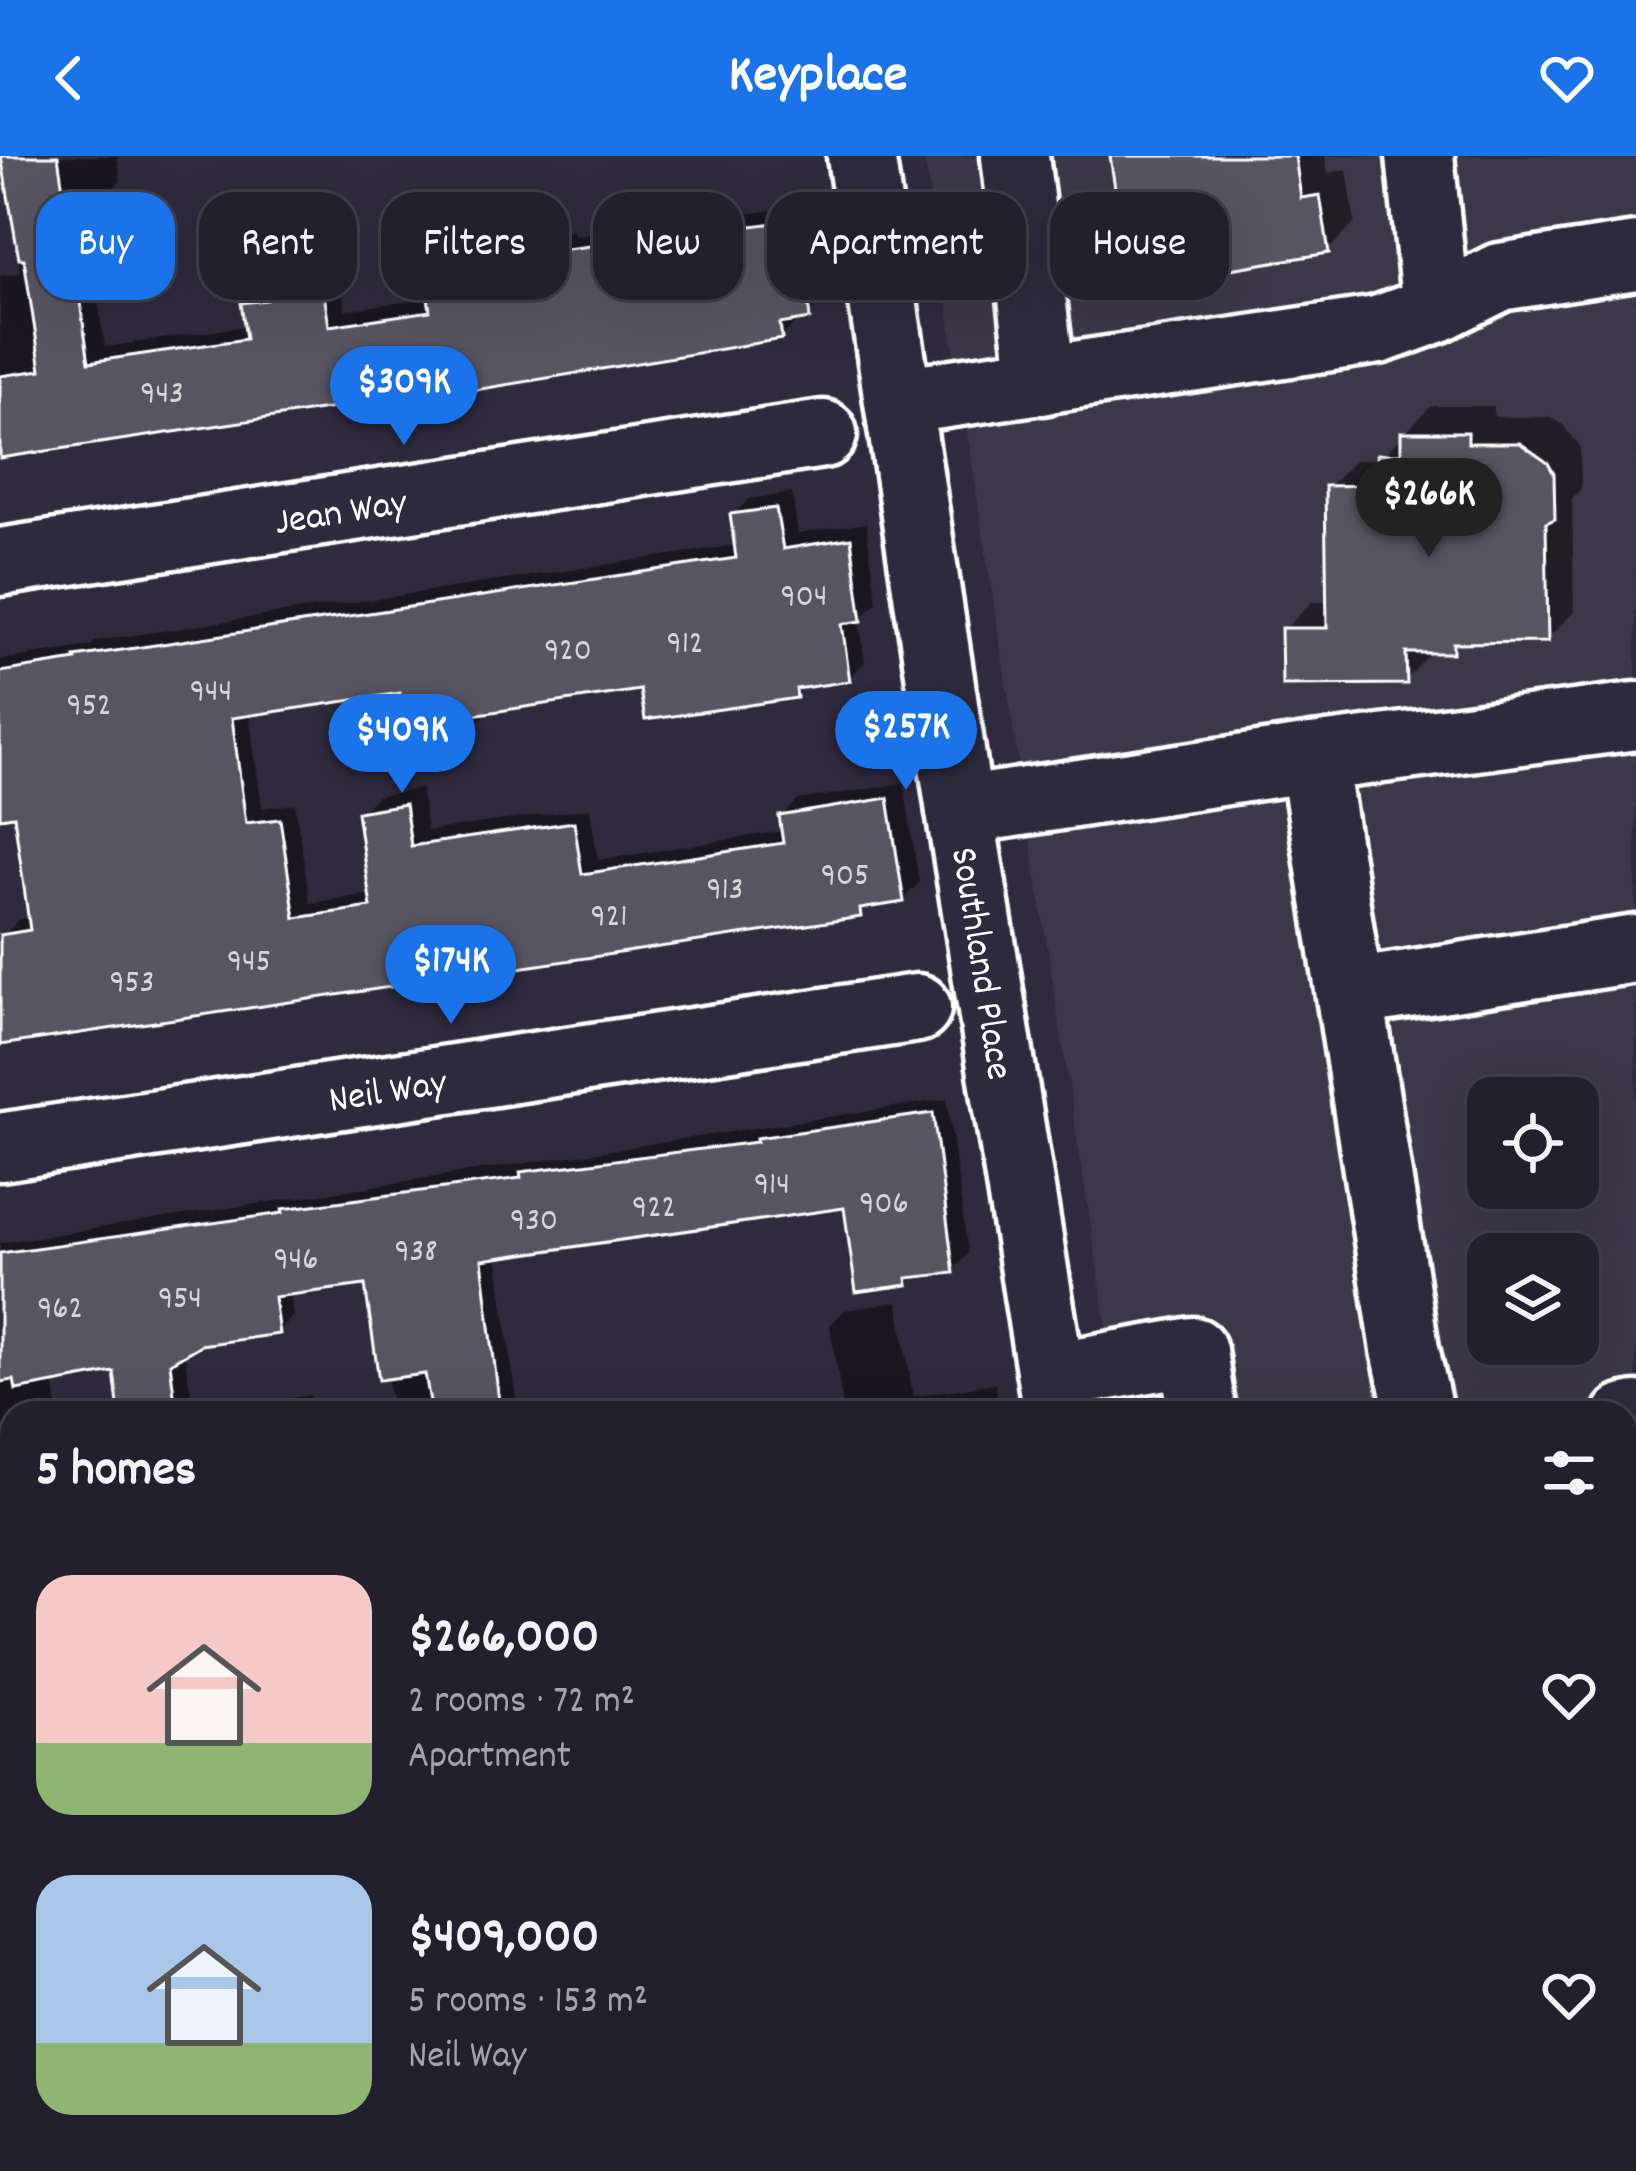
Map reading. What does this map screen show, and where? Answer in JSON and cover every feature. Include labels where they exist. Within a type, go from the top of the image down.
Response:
[{"type":"street","name":"Southland Place","points":[[861,156],[1054,1394]]},
{"type":"street","points":[[1015,156],[1042,381]]},
{"type":"street","points":[[1420,156],[1436,309]]},
{"type":"street","points":[[899,401],[1378,330],[1436,309],[1499,277],[1635,263]]},
{"type":"street","name":"Jean Way","points":[[0,562],[823,434]]},
{"type":"street","points":[[960,811],[1636,716]]},
{"type":"street","points":[[1313,758],[1417,1401]]},
{"type":"street","points":[[1350,992],[1636,949]]},
{"type":"street","name":"Neil Way","points":[[0,1147],[917,1008]]},
{"type":"street","points":[[1054,1394],[1193,1351],[1200,1401]]},
{"type":"shaded area","points":[[924,156],[1636,156],[1636,1401],[1118,1401],[946,300],[1026,300],[1026,192],[930,192]]},
{"type":"building","points":[[1,156],[58,156],[63,192],[36,192],[36,300],[80,300],[89,362],[246,339],[241,303],[325,300],[329,326],[430,311],[428,300],[569,300],[569,249],[593,246],[593,300],[743,300],[743,227],[767,224],[767,300],[808,300],[810,319],[780,324],[782,339],[355,410],[354,405],[0,458],[0,376],[41,370],[24,259],[19,259]]},
{"type":"building","points":[[1110,156],[1295,156],[1301,198],[1320,195],[1329,253],[1229,269],[1229,192],[1116,192]]},
{"type":"building","points":[[1401,432],[1468,432],[1468,443],[1520,443],[1548,463],[1554,474],[1555,519],[1546,523],[1548,642],[1453,643],[1453,653],[1406,653],[1407,684],[1282,685],[1281,628],[1327,628],[1325,486],[1377,485],[1377,454],[1401,454]]},
{"type":"building","points":[[776,508],[783,549],[851,538],[862,621],[842,624],[850,681],[796,689],[797,698],[645,720],[640,690],[472,715],[475,729],[407,739],[400,693],[232,718],[246,823],[280,819],[295,918],[371,907],[357,812],[405,804],[411,846],[574,822],[582,874],[783,843],[779,816],[888,798],[904,902],[860,909],[861,917],[0,1045],[0,935],[30,930],[14,816],[0,818],[0,672],[736,558],[730,514]]},
{"type":"building","points":[[933,1113],[954,1273],[907,1278],[908,1285],[856,1292],[844,1208],[482,1260],[499,1401],[430,1401],[425,1374],[379,1380],[365,1285],[274,1297],[279,1334],[201,1345],[170,1363],[175,1401],[118,1401],[114,1372],[16,1390],[14,1380],[0,1382],[0,1253],[521,1178],[520,1172],[757,1142],[756,1138]]}]
